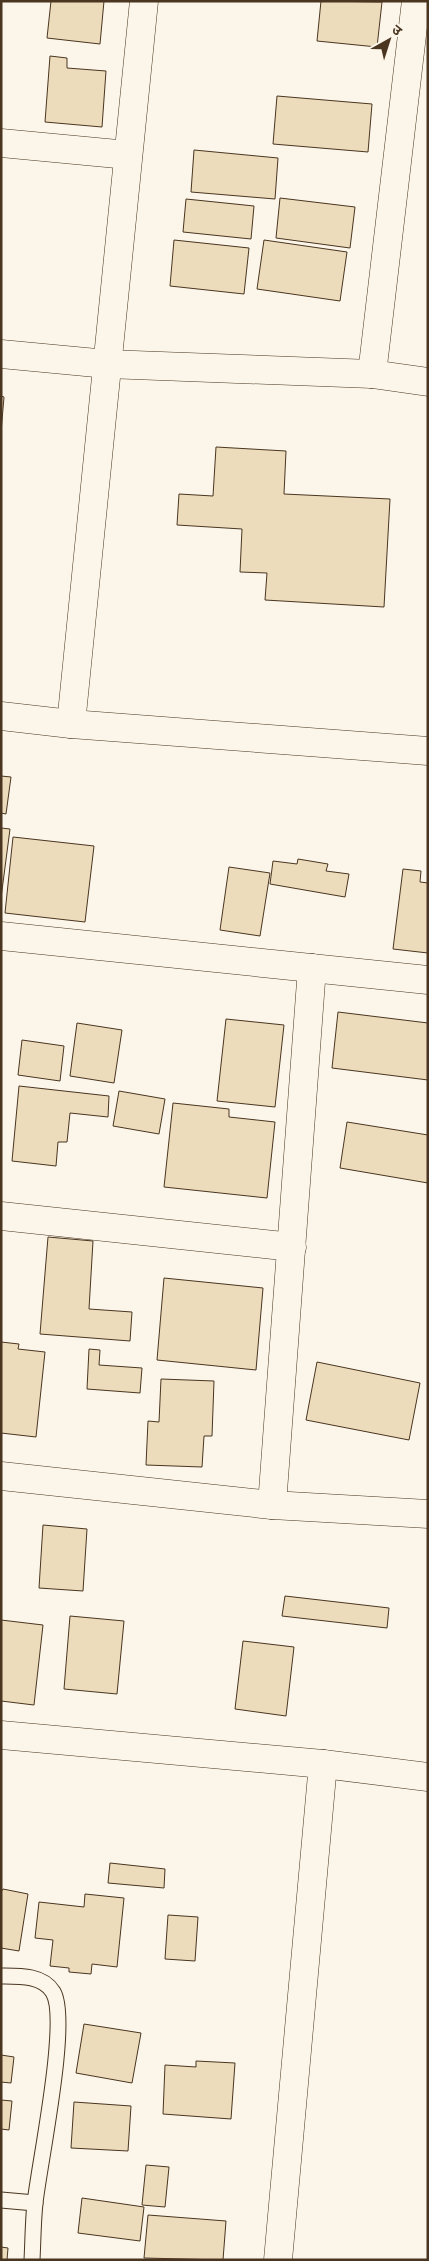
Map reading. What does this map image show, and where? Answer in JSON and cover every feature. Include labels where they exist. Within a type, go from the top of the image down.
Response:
[{"type":"street","points":[[71,724],[144,1]]},
{"type":"street","points":[[372,374],[416,1]]},
{"type":"street","points":[[1,143],[128,155]]},
{"type":"street","points":[[1,354],[107,364],[372,374],[428,382]]},
{"type":"street","points":[[1,716],[71,724],[428,751]]},
{"type":"street","points":[[1,936],[428,980]]},
{"type":"street","points":[[272,1505],[312,968]]},
{"type":"street","points":[[1,1216],[292,1247]]},
{"type":"street","points":[[1,1476],[272,1505],[428,1514]]},
{"type":"street","points":[[1,1735],[323,1764],[428,1777]]},
{"type":"street","points":[[278,2260],[323,1764]]},
{"type":"lane","points":[[1,1976],[20,1976],[42,1982],[54,1992],[58,2007],[55,2070],[35,2203],[32,2260]]},
{"type":"lane","points":[[1,2200],[35,2203]]},
{"type":"building","points":[[51,1],[104,1],[100,44],[47,38]]},
{"type":"building","points":[[321,1],[382,2],[377,47],[317,41]]},
{"type":"building","points":[[50,56],[67,58],[67,68],[106,71],[102,127],[45,122]]},
{"type":"building","points":[[277,96],[372,104],[368,152],[273,144]]},
{"type":"building","points":[[194,150],[278,158],[275,199],[191,192]]},
{"type":"building","points":[[280,198],[355,207],[350,248],[276,238]]},
{"type":"building","points":[[186,199],[254,206],[251,239],[183,232]]},
{"type":"building","points":[[174,240],[249,248],[244,294],[170,286]]},
{"type":"building","points":[[264,240],[347,252],[340,301],[257,289]]},
{"type":"building","points":[[1,396],[4,397],[1,432]]},
{"type":"building","points":[[216,447],[286,451],[284,494],[390,499],[384,607],[265,600],[267,573],[240,572],[242,529],[177,525],[179,494],[213,496]]},
{"type":"building","points":[[1,776],[11,777],[6,814],[1,813]]},
{"type":"building","points":[[1,828],[10,829],[1,898]]},
{"type":"building","points":[[13,837],[94,846],[85,922],[5,913]]},
{"type":"building","points":[[298,859],[328,864],[326,871],[349,874],[345,897],[270,884],[273,861],[297,864]]},
{"type":"building","points":[[229,867],[270,873],[260,936],[220,930]]},
{"type":"building","points":[[403,869],[421,871],[420,882],[428,883],[428,953],[393,949]]},
{"type":"building","points":[[338,1012],[428,1023],[428,1080],[332,1068]]},
{"type":"building","points":[[226,1019],[284,1025],[275,1107],[217,1101]]},
{"type":"building","points":[[77,1023],[122,1030],[114,1083],[70,1076]]},
{"type":"building","points":[[22,1040],[64,1046],[60,1081],[18,1075]]},
{"type":"building","points":[[19,1086],[109,1096],[108,1117],[70,1113],[67,1142],[58,1142],[56,1166],[12,1161]]},
{"type":"building","points":[[119,1091],[165,1099],[159,1134],[113,1126]]},
{"type":"building","points":[[173,1103],[229,1109],[229,1117],[275,1122],[267,1198],[164,1187]]},
{"type":"building","points":[[347,1122],[428,1135],[428,1183],[340,1168]]},
{"type":"building","points":[[48,1237],[93,1241],[89,1309],[132,1312],[130,1341],[40,1334]]},
{"type":"building","points":[[164,1278],[263,1288],[256,1370],[157,1360]]},
{"type":"building","points":[[1,1342],[19,1344],[18,1349],[45,1352],[36,1437],[1,1433]]},
{"type":"building","points":[[89,1349],[100,1350],[99,1365],[142,1368],[140,1393],[87,1389]]},
{"type":"building","points":[[317,1362],[420,1383],[409,1440],[306,1420]]},
{"type":"building","points":[[161,1379],[214,1381],[212,1436],[204,1436],[202,1467],[146,1465],[148,1421],[159,1422]]},
{"type":"building","points":[[43,1525],[87,1529],[83,1591],[39,1588]]},
{"type":"building","points":[[285,1596],[389,1608],[387,1628],[282,1616]]},
{"type":"building","points":[[70,1616],[124,1621],[117,1694],[64,1689]]},
{"type":"building","points":[[1,1620],[43,1625],[34,1705],[1,1701]]},
{"type":"building","points":[[243,1641],[294,1647],[286,1716],[235,1709]]},
{"type":"building","points":[[110,1863],[165,1869],[164,1888],[108,1883]]},
{"type":"building","points":[[3,1889],[28,1894],[19,1951],[1,1948],[1,1892]]},
{"type":"building","points":[[85,1894],[124,1898],[117,1967],[92,1964],[91,1974],[69,1972],[69,1968],[50,1966],[53,1940],[35,1938],[39,1902],[84,1907]]},
{"type":"building","points":[[168,1915],[198,1917],[195,1961],[165,1959]]},
{"type":"building","points":[[84,2024],[141,2033],[132,2083],[76,2073]]},
{"type":"building","points":[[1,2055],[14,2057],[11,2083],[1,2082]]},
{"type":"building","points":[[196,2061],[235,2063],[231,2119],[163,2114],[165,2065],[196,2067]]},
{"type":"building","points":[[1,2100],[12,2101],[9,2130],[1,2129]]},
{"type":"building","points":[[74,2102],[131,2106],[128,2151],[71,2148]]},
{"type":"building","points":[[146,2165],[169,2167],[165,2207],[142,2205]]},
{"type":"building","points":[[82,2198],[144,2207],[140,2241],[78,2233]]},
{"type":"building","points":[[148,2215],[226,2221],[223,2260],[144,2258]]},
{"type":"building","points":[[1,2247],[8,2248],[7,2260],[1,2260]]}]
